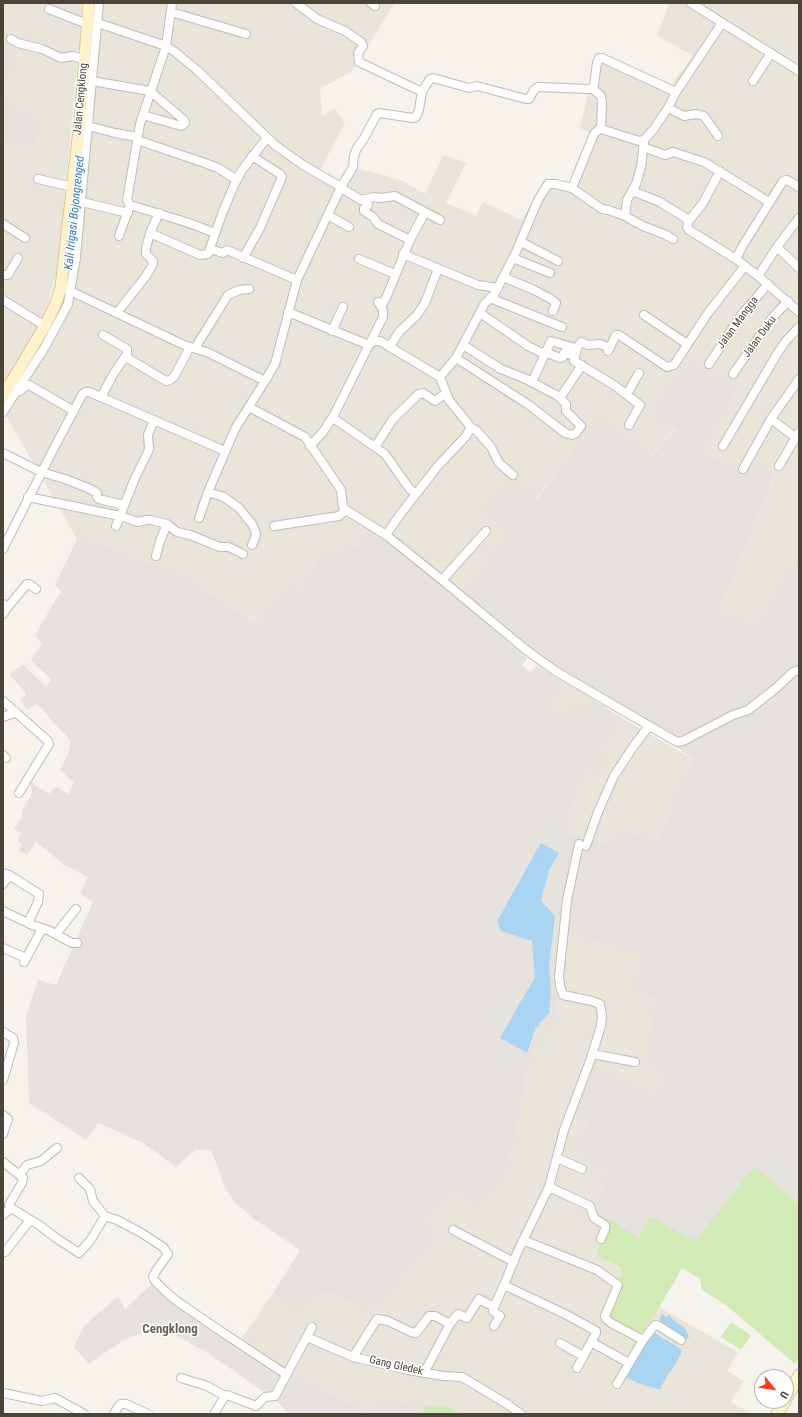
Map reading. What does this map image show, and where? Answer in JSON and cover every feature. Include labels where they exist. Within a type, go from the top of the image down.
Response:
[{"type":"main road","name":"Jalan Cengklong","points":[[8,396],[56,303],[66,288],[77,201],[73,187],[80,169],[85,123],[92,23],[89,3]]},
{"type":"main road","points":[[794,1384],[799,1375]]},
{"type":"street","points":[[92,23],[99,3]]},
{"type":"street","points":[[120,236],[130,205],[128,200],[137,139],[150,91],[166,46],[172,3]]},
{"type":"street","points":[[296,3],[318,19],[345,31],[362,43],[363,46],[358,53],[359,62],[422,91]]},
{"type":"street","points":[[691,3],[799,71]]},
{"type":"street","points":[[49,9],[166,46],[198,70],[275,146],[303,165],[357,199],[360,200],[374,197],[381,198],[395,196],[440,220]]},
{"type":"street","points":[[171,12],[246,34]]},
{"type":"street","points":[[625,216],[627,200],[632,192],[641,167],[644,144],[668,108],[676,92],[722,23]]},
{"type":"street","points":[[11,39],[18,43],[42,49],[61,58],[89,55],[92,80],[85,123],[137,139],[205,163],[218,168],[237,180]]},
{"type":"street","points":[[753,81],[770,53]]},
{"type":"street","points":[[592,88],[594,85],[597,63],[599,58],[602,58],[676,92]]},
{"type":"street","points":[[199,518],[208,492],[235,429],[275,364],[297,280],[341,188],[353,167],[354,156],[357,148],[366,136],[377,114],[379,113],[413,118],[416,117],[419,110],[422,91],[430,79],[433,78],[469,88],[477,86],[526,99],[529,99],[534,90],[538,87],[592,88]]},
{"type":"street","points":[[92,80],[150,91],[184,120],[185,123],[180,126],[143,115]]},
{"type":"street","points":[[592,88],[600,96],[602,102],[601,129]]},
{"type":"street","points":[[668,108],[684,116],[697,114],[704,116],[718,136]]},
{"type":"street","points":[[572,188],[594,134],[601,129],[639,141],[665,155],[673,152],[708,164],[769,202]]},
{"type":"street","points":[[150,233],[200,255],[206,255],[210,249],[237,180],[252,156],[267,138]]},
{"type":"street","points":[[243,258],[260,228],[282,177],[280,174],[252,156]]},
{"type":"street","points":[[80,169],[77,201],[128,213]]},
{"type":"street","points":[[720,171],[703,203],[688,222],[687,227],[689,230],[736,259],[768,284],[799,312]]},
{"type":"street","points":[[38,179],[73,187]]},
{"type":"street","points":[[736,259],[769,202],[785,180],[790,181],[799,187]]},
{"type":"street","points":[[440,378],[464,345],[485,303],[493,296],[498,288],[521,242],[538,200],[548,184],[556,184],[572,188],[603,210],[608,210],[625,216],[643,226],[664,234],[673,240]]},
{"type":"street","points":[[632,192],[658,201],[686,218],[688,222]]},
{"type":"street","points":[[366,199],[368,204],[364,208],[364,211],[378,224],[410,240]]},
{"type":"street","points":[[130,205],[215,233]]},
{"type":"street","points":[[310,446],[332,418],[383,317],[384,312],[379,305],[386,298],[403,254],[425,212]]},
{"type":"street","points":[[117,313],[152,266],[153,261],[149,258],[146,252],[150,233],[159,214]]},
{"type":"street","points":[[328,215],[349,227]]},
{"type":"street","points":[[758,276],[777,247],[799,218]]},
{"type":"street","points":[[3,224],[25,238]]},
{"type":"street","points":[[521,242],[558,261]]},
{"type":"street","points":[[777,247],[799,268]]},
{"type":"street","points":[[210,249],[223,253],[227,250],[297,280]]},
{"type":"street","points":[[403,254],[478,285],[498,288]]},
{"type":"street","points":[[3,275],[8,275],[18,258]]},
{"type":"street","points":[[513,258],[550,273]]},
{"type":"street","points":[[359,259],[395,274]]},
{"type":"street","points":[[629,425],[640,405],[614,385],[574,361],[576,352],[582,342],[588,345],[600,344],[609,349],[616,336],[619,335],[667,367],[674,365],[708,312],[745,266]]},
{"type":"street","points":[[389,347],[400,331],[413,319],[425,303],[438,269]]},
{"type":"street","points":[[503,277],[551,299],[556,303],[553,311]]},
{"type":"street","name":"Jalan Mangga","points":[[709,364],[742,314],[768,284]]},
{"type":"street","points":[[66,288],[193,348],[209,353],[265,381]]},
{"type":"street","points":[[3,412],[8,396],[45,347],[58,325],[68,304],[66,288]]},
{"type":"street","points":[[103,335],[126,348],[130,359],[162,379],[169,380],[174,377],[228,295],[239,290],[249,289]]},
{"type":"street","points":[[490,298],[562,327]]},
{"type":"street","points":[[3,300],[45,326]]},
{"type":"street","name":"Jalan Duku","points":[[733,374],[772,318],[788,301]]},
{"type":"street","points":[[332,331],[343,307]]},
{"type":"street","points":[[288,312],[368,345]]},
{"type":"street","points":[[480,313],[528,346],[545,353],[560,358],[565,353],[576,352]]},
{"type":"street","points":[[644,315],[688,344]]},
{"type":"street","points":[[723,446],[784,342],[799,327]]},
{"type":"street","points":[[368,345],[374,340],[377,340],[440,378],[449,400],[470,427],[477,430],[491,447],[499,463],[513,475]]},
{"type":"street","points":[[532,382],[551,341],[574,348],[576,352]]},
{"type":"street","points":[[456,358],[530,405],[565,433],[572,435],[576,433],[581,425],[566,411],[566,404],[560,398],[532,382],[501,369],[464,345]]},
{"type":"street","points":[[102,397],[114,373],[127,354]]},
{"type":"street","points":[[560,398],[582,365]]},
{"type":"street","points":[[627,394],[639,373]]},
{"type":"street","points":[[743,469],[771,419],[799,379]]},
{"type":"street","points":[[8,396],[17,396],[22,389],[28,385],[74,411]]},
{"type":"street","points":[[3,549],[28,497],[82,395],[85,392],[102,397],[225,451]]},
{"type":"street","points":[[375,446],[393,419],[419,394],[422,393],[436,400],[446,393]]},
{"type":"street","points":[[249,407],[304,436],[341,490],[343,507],[346,510],[386,534],[535,657],[557,672],[677,742],[683,741],[748,710],[775,689],[792,672],[799,670]]},
{"type":"street","points":[[332,418],[385,454],[409,488],[416,494]]},
{"type":"street","points":[[771,419],[797,435],[779,466]]},
{"type":"street","points":[[116,526],[135,478],[147,454],[148,435],[154,420]]},
{"type":"street","points":[[386,534],[437,467],[466,436],[470,427]]},
{"type":"street","points":[[3,453],[42,472],[88,488],[97,493],[97,497],[100,499],[124,505]]},
{"type":"street","points":[[208,492],[224,497],[239,508],[252,524],[256,533],[252,545]]},
{"type":"street","points":[[28,497],[120,516],[138,522],[147,520],[167,524],[176,532],[190,535],[220,547],[231,548],[243,554]]},
{"type":"street","points":[[274,526],[340,516],[346,510]]},
{"type":"street","points":[[156,556],[167,524]]},
{"type":"street","points":[[442,580],[486,531]]},
{"type":"street","points":[[4,608],[26,585],[29,584],[36,589]]},
{"type":"street","points":[[3,701],[48,741],[49,744],[19,793]]},
{"type":"street","points":[[3,717],[12,714],[15,711]]},
{"type":"street","points":[[494,1326],[500,1316],[493,1311],[494,1307],[523,1240],[549,1187],[564,1130],[601,1026],[602,1016],[600,1004],[592,1000],[565,996],[562,993],[560,986],[559,977],[566,900],[583,845],[614,776],[633,746],[649,726]]},
{"type":"street","points":[[3,884],[6,874],[39,894],[38,902],[28,922]]},
{"type":"street","points":[[56,934],[76,909]]},
{"type":"street","points":[[3,911],[72,942],[77,942]]},
{"type":"street","points":[[3,948],[26,960],[42,929]]},
{"type":"street","points":[[3,1032],[13,1038],[14,1043],[3,1080]]},
{"type":"street","points":[[592,1054],[635,1062]]},
{"type":"street","points":[[3,1114],[8,1119],[3,1134]]},
{"type":"street","points":[[20,1174],[29,1163],[41,1161],[57,1148]]},
{"type":"street","points":[[557,1158],[582,1168]]},
{"type":"street","points":[[3,1162],[20,1174],[23,1180],[9,1205],[11,1208],[44,1228],[79,1253],[90,1241],[105,1216]]},
{"type":"street","points":[[79,1178],[90,1189],[93,1201],[105,1216],[117,1220],[140,1232],[163,1247],[167,1252],[168,1256],[153,1277],[155,1282],[213,1326],[287,1375]]},
{"type":"street","points":[[549,1187],[590,1206],[594,1218],[605,1225],[601,1239]]},
{"type":"street","points":[[3,1215],[11,1208]]},
{"type":"street","points":[[5,1252],[30,1220]]},
{"type":"street","points":[[454,1230],[514,1262]]},
{"type":"street","points":[[523,1240],[597,1270],[618,1285],[605,1316],[606,1319],[642,1340]]},
{"type":"street","points":[[504,1285],[596,1330],[577,1368]]},
{"type":"street","points":[[424,1373],[450,1324],[458,1314],[468,1318],[479,1300],[494,1307]]},
{"type":"street","points":[[353,1357],[377,1319],[388,1321],[414,1333],[417,1333],[424,1320],[429,1316],[435,1316],[450,1324]]},
{"type":"street","points":[[617,1384],[642,1340],[655,1325],[682,1340]]},
{"type":"street","points":[[181,1378],[207,1386],[225,1396],[227,1395],[256,1406],[265,1397],[275,1396],[312,1327]]},
{"type":"street","name":"Gang Gledek","points":[[307,1337],[353,1357],[424,1373],[462,1376],[507,1404],[520,1414]]},
{"type":"street","points":[[591,1342],[629,1363]]},
{"type":"street","points":[[560,1343],[583,1356]]},
{"type":"street","points":[[3,1393],[42,1401],[55,1398],[84,1414]]},
{"type":"street","points":[[214,1414],[225,1396]]},
{"type":"street","points":[[114,1414],[121,1404],[126,1404],[148,1414]]},
{"type":"shaded area","points":[[3,3],[83,3],[58,268],[43,320],[3,392],[3,145],[6,140],[41,127],[3,97],[3,91],[20,57],[3,46]]},
{"type":"shaded area","points":[[101,3],[395,3],[352,71],[320,89],[322,115],[335,109],[345,123],[319,172],[346,184],[356,168],[401,180],[425,194],[443,155],[466,163],[446,203],[476,216],[483,202],[522,220],[546,178],[571,184],[591,133],[580,129],[588,93],[595,90],[604,55],[636,69],[668,88],[693,56],[657,36],[669,3],[799,3],[799,552],[761,631],[719,612],[777,472],[733,469],[700,449],[737,390],[687,362],[655,414],[677,428],[650,456],[581,446],[577,444],[536,499],[513,480],[512,536],[459,600],[392,541],[348,547],[340,556],[311,575],[302,594],[287,590],[262,625],[169,569],[131,559],[107,547],[77,539],[5,414],[75,285]]},
{"type":"shaded area","points":[[3,46],[20,57],[3,91]]},
{"type":"shaded area","points":[[3,97],[41,127],[35,144],[6,140],[3,145]]},
{"type":"shaded area","points":[[687,361],[737,390],[700,449],[733,469],[777,471],[719,612],[761,630],[799,552],[799,1205],[755,1167],[695,1242],[650,1216],[639,1238],[594,1210],[608,1169],[591,1160],[592,1156],[571,1147],[579,1135],[584,1132],[588,1119],[573,1112],[592,1065],[655,1100],[670,1079],[646,1059],[656,997],[636,992],[644,954],[563,933],[557,1018],[545,1030],[528,1067],[516,1135],[502,1177],[475,1207],[454,1189],[421,1222],[434,1240],[409,1265],[376,1304],[359,1306],[328,1291],[296,1310],[273,1293],[300,1250],[257,1221],[234,1202],[225,1187],[211,1150],[195,1150],[176,1167],[143,1143],[98,1123],[86,1140],[29,1103],[26,1016],[38,980],[56,985],[93,902],[80,893],[88,877],[63,864],[36,842],[27,855],[19,851],[22,844],[17,841],[21,833],[14,829],[22,817],[22,811],[32,793],[30,782],[49,794],[54,788],[58,787],[68,794],[74,782],[60,770],[68,754],[71,741],[37,704],[27,710],[20,699],[26,696],[25,692],[9,674],[23,665],[46,686],[52,680],[31,660],[42,644],[35,635],[61,591],[55,585],[77,539],[107,547],[131,559],[169,569],[261,625],[287,589],[302,594],[321,553],[340,556],[348,547],[359,546],[370,526],[392,541],[527,658],[522,666],[531,672],[537,665],[563,682],[547,705],[565,719],[575,707],[583,712],[592,698],[622,718],[599,750],[606,755],[597,771],[584,766],[574,791],[579,792],[562,830],[573,836],[613,845],[620,829],[657,840],[694,760],[626,710],[554,667],[464,594],[511,536],[484,512],[514,480],[537,499],[577,444],[581,446],[598,419],[651,456],[677,429],[655,414]]},
{"type":"shaded area","points":[[563,682],[592,698],[583,712],[565,719],[547,705]]},
{"type":"shaded area","points":[[622,718],[694,760],[657,840],[621,829],[614,845],[573,836],[562,830],[579,792],[574,791],[584,765],[597,771],[599,750]]},
{"type":"shaded area","points":[[563,933],[645,954],[636,992],[656,997],[654,1013],[671,1079],[655,1100],[588,1119],[584,1132],[579,1135],[593,1156],[591,1160],[608,1169],[594,1210],[609,1219],[596,1254],[608,1260],[624,1272],[602,1318],[632,1343],[659,1307],[738,1352],[727,1371],[744,1381],[731,1402],[752,1414],[461,1414],[452,1408],[413,1405],[381,1397],[371,1412],[283,1373],[239,1342],[273,1293],[296,1310],[328,1291],[359,1306],[409,1265],[434,1240],[420,1222],[454,1189],[475,1207],[502,1177],[516,1135],[528,1067],[545,1030],[557,1018]]},
{"type":"shaded area","points":[[157,1279],[190,1308],[283,1373],[371,1412],[380,1397],[413,1405],[426,1405],[421,1414],[290,1414],[274,1399],[208,1353],[159,1326],[122,1341],[89,1364],[74,1347],[84,1326],[118,1296],[125,1309]]},
{"type":"green space","points":[[755,1166],[799,1205],[799,1357],[795,1364],[727,1306],[702,1290],[700,1279],[682,1268],[655,1315],[634,1343],[605,1322],[602,1318],[622,1272],[621,1269],[596,1254],[609,1219],[639,1238],[650,1216],[695,1241]]},
{"type":"green space","points":[[731,1322],[751,1335],[741,1350],[721,1337]]},
{"type":"green space","points":[[426,1405],[452,1408],[461,1414],[421,1414]]},
{"type":"water","points":[[541,843],[559,853],[549,870],[541,901],[555,916],[549,967],[551,991],[549,1013],[535,1029],[527,1053],[500,1038],[535,977],[532,941],[501,931],[497,921]]},
{"type":"water","points":[[662,1313],[665,1317],[670,1315],[673,1320],[685,1328],[689,1337],[684,1341],[660,1325]]},
{"type":"water","points":[[653,1332],[681,1349],[681,1354],[660,1389],[635,1382],[626,1377],[624,1374]]},
{"type":"waterway","name":"Kali Irigasi Bojongrenged","points":[[70,272],[80,170]]},
{"type":"waterway","name":"Kali Irigasi Bojongrenged","points":[[53,325],[68,286]]},
{"type":"district","name":"Cengklong","points":[[170,1330]]}]
